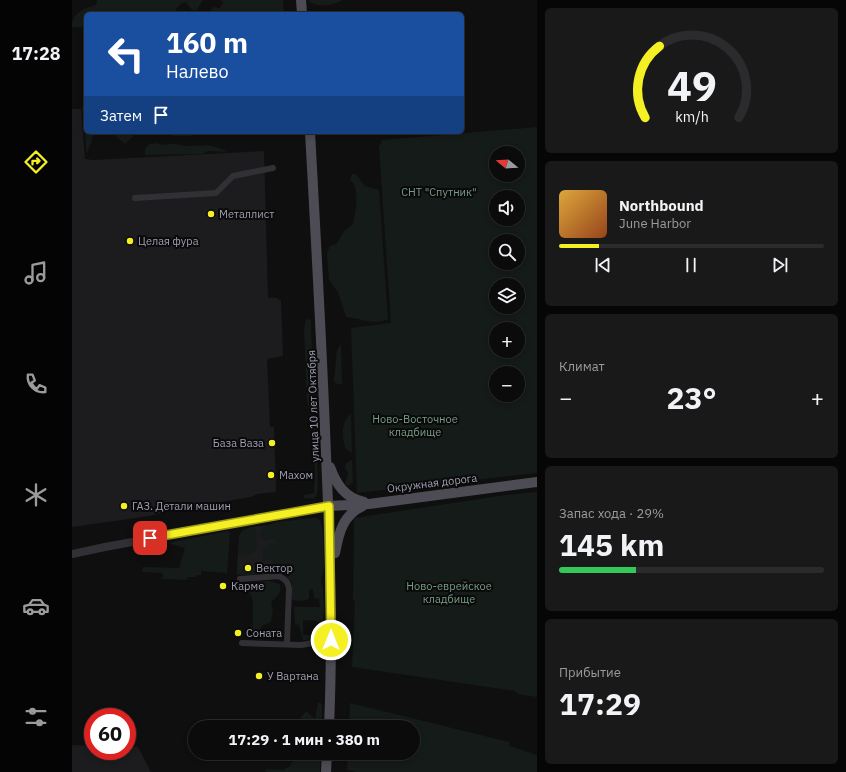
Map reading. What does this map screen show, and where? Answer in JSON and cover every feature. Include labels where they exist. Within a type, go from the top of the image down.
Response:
[{"type":"main road","points":[[301,0],[302,12]]},
{"type":"main road","name":"улица 10 лет Октября","points":[[310,134],[321,312],[331,567],[329,720]]},
{"type":"main road","points":[[326,456],[335,480],[343,492],[358,501],[369,504]]},
{"type":"main road","name":"Окружная дорога","points":[[329,506],[369,504],[537,482]]},
{"type":"main road","points":[[331,567],[344,522],[352,512],[369,504]]},
{"type":"main road","points":[[326,772],[327,760]]},
{"type":"street","points":[[135,198],[216,193],[233,176],[273,168]]},
{"type":"street","points":[[72,554],[329,506]]},
{"type":"street","points":[[240,579],[278,576],[284,578],[288,582],[289,589],[286,644]]},
{"type":"street","points":[[242,644],[301,645],[331,640]]},
{"type":"shaded area","points":[[72,109],[81,109],[85,159],[93,160],[264,151],[268,298],[277,298],[281,301],[283,356],[267,359],[270,427],[274,427],[276,492],[257,494],[251,497],[167,511],[150,516],[72,527]]},
{"type":"shaded area","points":[[268,525],[262,531],[276,538],[277,543],[263,549],[264,554],[274,560],[272,571],[243,573],[242,570],[237,570],[239,536],[242,531],[251,527]]},
{"type":"shaded area","points":[[72,745],[84,746],[84,760],[136,760],[136,747],[138,747],[151,772],[72,772]]},
{"type":"green space","points":[[97,0],[203,0],[196,11],[191,9],[186,2],[180,4],[174,12],[84,12],[84,27],[72,27],[76,15],[87,8],[96,5]]},
{"type":"green space","points":[[220,0],[283,0],[284,12],[213,12],[211,10],[212,7],[220,8],[223,2]]},
{"type":"green space","points":[[308,0],[342,0],[335,4],[320,5],[311,3]]},
{"type":"green space","points":[[82,107],[84,108],[84,126]]},
{"type":"green space","points":[[537,127],[537,473],[357,493],[351,328],[391,323],[379,147],[382,140]]},
{"type":"green space","points":[[85,134],[100,134],[93,136],[87,154]]},
{"type":"green space","points":[[112,134],[135,134],[125,144]]},
{"type":"green space","points":[[171,134],[193,134],[191,136],[173,136]]},
{"type":"green space","points":[[156,143],[163,145],[176,144],[187,146],[212,146],[227,152],[208,151],[203,154],[145,155],[145,149],[150,144]]},
{"type":"green space","points":[[352,174],[356,174],[365,186],[379,190],[388,319],[383,321],[372,322],[346,317],[338,292],[329,280],[327,253],[330,246],[336,244],[344,231],[353,224],[356,208],[356,194],[353,183],[350,180]]},
{"type":"green space","points":[[306,320],[311,320],[314,410],[312,412],[309,408],[307,400],[304,328]]},
{"type":"green space","points":[[341,344],[342,385],[335,383],[334,380],[337,350]]},
{"type":"green space","points":[[351,413],[352,453],[345,448],[343,438],[345,421]]},
{"type":"green space","points":[[314,421],[316,425],[318,486],[317,495],[313,499],[303,498],[304,495],[314,493],[315,466],[312,461],[312,439]]},
{"type":"green space","points":[[352,460],[353,482],[349,486],[345,484],[348,474],[345,467],[346,463]]},
{"type":"green space","name":"Ново-еврейское кладбище","points":[[537,492],[537,697],[518,694],[515,691],[352,667],[355,602],[353,599],[354,518],[506,495]]},
{"type":"green space","points":[[317,518],[321,522],[323,532],[324,568],[321,581],[324,609],[322,634],[319,638],[320,625],[317,621],[303,620],[303,635],[311,635],[309,640],[303,640],[299,625],[295,624],[294,607],[320,607],[319,599],[314,598],[313,589],[309,590],[309,599],[302,601],[292,600],[292,583],[285,574],[237,575],[237,570],[243,570],[243,573],[272,571],[274,560],[263,561],[263,549],[270,543],[277,543],[276,538],[264,540],[260,533],[268,525],[277,522]]},
{"type":"green space","points":[[251,527],[255,529],[257,547],[253,553],[239,556],[239,536],[242,531]]},
{"type":"green space","points":[[228,531],[230,533],[227,573],[201,571],[201,575],[197,575],[196,577],[188,577],[187,580],[162,579],[163,573],[142,572],[143,567],[179,568],[185,548],[168,543]]},
{"type":"green space","points":[[270,581],[280,584],[280,590],[276,598],[271,602],[273,610],[271,622],[262,626],[258,635],[253,636],[253,601],[248,588],[249,584],[253,582]]},
{"type":"green space","points":[[318,702],[322,704],[322,720],[299,720],[306,711],[315,719]]},
{"type":"green space","points":[[350,703],[419,720],[349,720]]},
{"type":"green space","points":[[420,720],[509,742],[510,746],[537,755],[537,772],[356,772],[347,770],[348,760],[420,760]]},
{"type":"green space","points":[[293,760],[321,760],[320,772],[266,772],[266,769],[283,770],[290,766]]},
{"type":"place","name":"Металлист","points":[[211,214]]},
{"type":"place","name":"Целая фура","points":[[130,241]]},
{"type":"place","name":"База Ваза","points":[[272,443]]},
{"type":"place","name":"Махом","points":[[271,475]]},
{"type":"place","name":"ГАЗ. Детали машин","points":[[124,506]]},
{"type":"place","name":"Вектор","points":[[248,568]]},
{"type":"place","name":"Карме","points":[[223,586]]},
{"type":"place","name":"Соната","points":[[238,633]]},
{"type":"place","name":"У Вартана","points":[[259,676]]},
{"type":"route","points":[[150,538],[329,506],[331,555],[331,640]]},
{"type":"park label","name":"СНТ \"Спутник\"","points":[[439,192]]},
{"type":"park label","name":"Ново-Восточное кладбище","points":[[415,425]]}]
